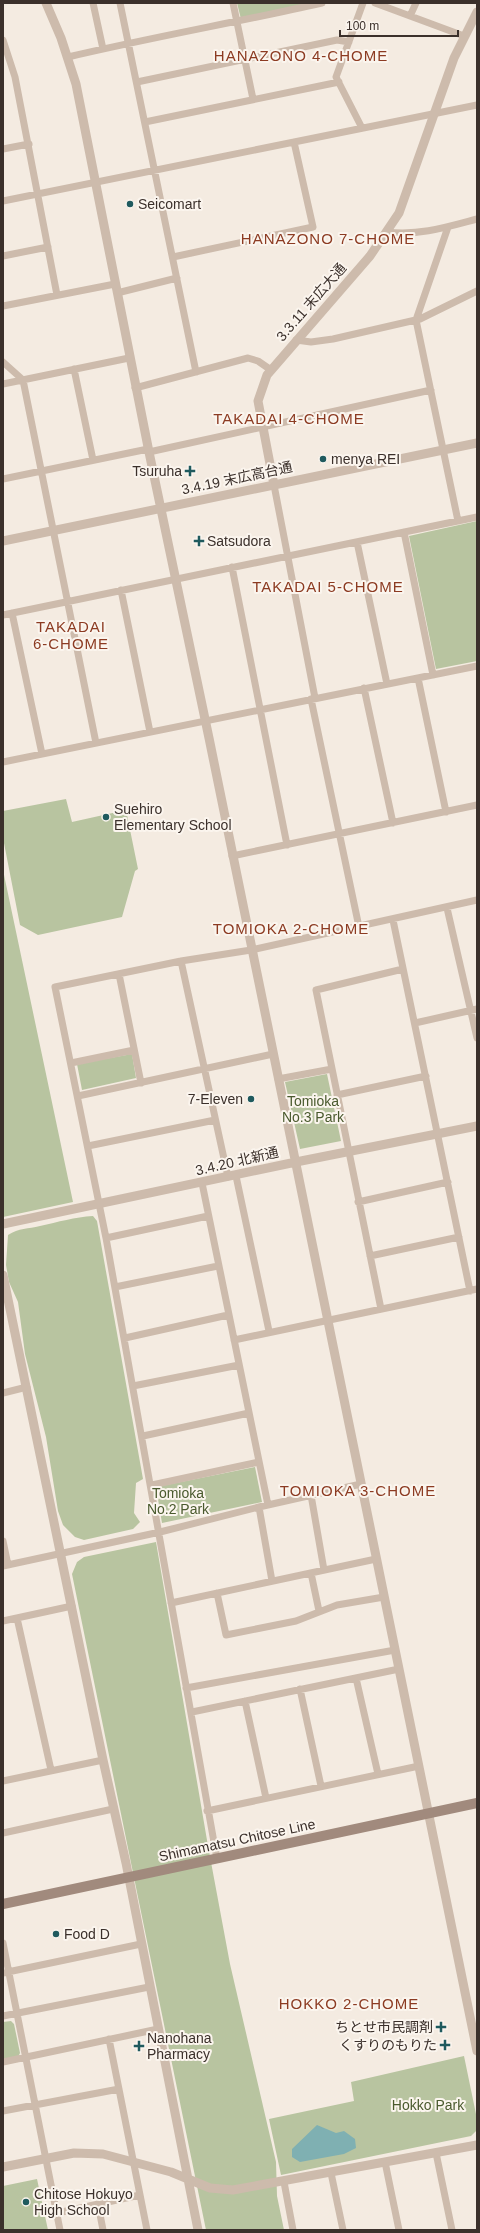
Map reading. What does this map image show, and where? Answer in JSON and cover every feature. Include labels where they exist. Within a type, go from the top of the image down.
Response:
[{"type":"main road","name":"Shimamatsu Chitose Line","points":[[3,1904],[477,1803]]},
{"type":"street","points":[[46,3],[68,57],[76,84],[135,388],[176,578],[477,2051]]},
{"type":"street","points":[[93,3],[103,49]]},
{"type":"street","points":[[120,3],[196,372]]},
{"type":"street","points":[[233,3],[254,99]]},
{"type":"street","points":[[68,57],[322,3]]},
{"type":"street","points":[[362,128],[336,77],[363,3]]},
{"type":"street","points":[[375,3],[464,36]]},
{"type":"street","points":[[410,16],[416,3]]},
{"type":"street","name":"3.3.11 末広大通","points":[[274,485],[262,428],[258,401],[260,391],[271,370],[370,256],[399,214],[436,113],[454,58],[477,12]]},
{"type":"street","points":[[3,40],[15,77],[39,194],[57,295]]},
{"type":"street","points":[[137,82],[337,40],[349,42]]},
{"type":"street","points":[[145,122],[339,82]]},
{"type":"street","points":[[3,201],[477,105]]},
{"type":"street","points":[[173,257],[313,227],[294,142]]},
{"type":"street","points":[[3,149],[28,144]]},
{"type":"street","points":[[388,232],[405,234],[448,227],[477,219]]},
{"type":"street","points":[[448,227],[416,320],[458,521]]},
{"type":"street","points":[[3,256],[48,247]]},
{"type":"street","points":[[3,306],[57,295],[116,289],[177,278]]},
{"type":"street","points":[[296,340],[311,342],[333,339],[416,320],[477,291]]},
{"type":"street","points":[[3,384],[129,358]]},
{"type":"street","points":[[135,388],[248,358],[258,361],[271,370]]},
{"type":"street","points":[[3,362],[24,380],[96,743]]},
{"type":"street","points":[[74,370],[93,460]]},
{"type":"street","points":[[3,479],[93,460],[148,451],[262,428],[431,390]]},
{"type":"street","name":"3.4.19 末広高台通","points":[[3,540],[477,443]]},
{"type":"street","points":[[274,485],[313,699],[358,927]]},
{"type":"street","points":[[3,615],[176,578],[477,517]]},
{"type":"street","points":[[404,532],[433,674]]},
{"type":"street","points":[[357,542],[386,684]]},
{"type":"street","points":[[232,567],[287,845]]},
{"type":"street","points":[[121,590],[150,732]]},
{"type":"street","points":[[12,613],[42,754]]},
{"type":"street","points":[[3,762],[477,666]]},
{"type":"street","points":[[418,678],[446,812]]},
{"type":"street","points":[[364,688],[393,823]]},
{"type":"street","points":[[232,856],[477,805]]},
{"type":"street","points":[[217,1859],[207,1810],[192,1712],[186,1688],[152,1485],[125,1338],[88,1146],[55,987],[181,961],[251,950],[393,920],[477,900]]},
{"type":"street","points":[[447,908],[474,1010],[477,1038]]},
{"type":"street","points":[[234,1340],[269,1331],[381,1310],[474,1290],[459,1237],[393,920]]},
{"type":"street","points":[[181,961],[215,1120],[232,1176],[269,1331]]},
{"type":"street","points":[[381,1310],[336,1095],[316,990],[403,969]]},
{"type":"street","points":[[119,974],[141,1083]]},
{"type":"street","points":[[415,1023],[474,1010]]},
{"type":"street","points":[[71,1062],[134,1050]]},
{"type":"street","points":[[78,1096],[273,1054]]},
{"type":"street","points":[[278,1079],[332,1069]]},
{"type":"street","points":[[336,1095],[426,1076]]},
{"type":"street","points":[[88,1146],[215,1120]]},
{"type":"street","name":"3.4.20 北新通","points":[[3,1224],[296,1162],[477,1126]]},
{"type":"street","points":[[358,1202],[448,1182]]},
{"type":"street","points":[[202,1183],[268,1505]]},
{"type":"street","points":[[106,1238],[208,1216]]},
{"type":"street","points":[[370,1256],[459,1237]]},
{"type":"street","points":[[115,1287],[218,1266]]},
{"type":"street","points":[[3,1275],[62,1554],[198,2230]]},
{"type":"street","points":[[125,1338],[228,1315]]},
{"type":"street","points":[[133,1386],[239,1365]]},
{"type":"street","points":[[3,1393],[27,1387]]},
{"type":"street","points":[[143,1436],[249,1413]]},
{"type":"street","points":[[152,1485],[259,1462]]},
{"type":"street","points":[[3,1541],[6,1565],[160,1532],[259,1507],[361,1484]]},
{"type":"street","points":[[311,1495],[324,1570]]},
{"type":"street","points":[[259,1507],[272,1581]]},
{"type":"street","points":[[171,1603],[376,1559]]},
{"type":"street","points":[[311,1573],[319,1611]]},
{"type":"street","points":[[217,1593],[226,1636],[296,1621],[337,1605],[384,1597]]},
{"type":"street","points":[[3,1621],[72,1606]]},
{"type":"street","points":[[17,1618],[51,1770]]},
{"type":"street","points":[[186,1688],[395,1650]]},
{"type":"street","points":[[192,1712],[398,1669]]},
{"type":"street","points":[[356,1678],[378,1774]]},
{"type":"street","points":[[300,1689],[321,1786]]},
{"type":"street","points":[[245,1701],[266,1798]]},
{"type":"street","points":[[3,1780],[103,1760]]},
{"type":"street","points":[[207,1810],[419,1766]]},
{"type":"street","points":[[3,1833],[114,1809]]},
{"type":"street","points":[[3,1944],[6,1972],[17,2013],[60,2230]]},
{"type":"street","points":[[6,1972],[141,1944]]},
{"type":"street","points":[[3,2016],[149,1987]]},
{"type":"street","points":[[3,2062],[158,2029]]},
{"type":"street","points":[[109,2040],[147,2230]]},
{"type":"street","points":[[3,2111],[119,2089]]},
{"type":"street","points":[[3,2167],[74,2153],[103,2154],[171,2172],[218,2190],[233,2190],[284,2182],[477,2145]]},
{"type":"street","points":[[436,2153],[452,2230]]},
{"type":"street","points":[[385,2162],[399,2230]]},
{"type":"street","points":[[331,2173],[343,2230]]},
{"type":"street","points":[[284,2182],[293,2230]]},
{"type":"street","points":[[57,2213],[140,2195]]},
{"type":"street","points":[[98,2204],[103,2230]]},
{"type":"green space","points":[[237,3],[310,3],[241,19]]},
{"type":"green space","points":[[477,521],[477,661],[436,669],[409,536]]},
{"type":"green space","points":[[66,799],[72,822],[126,810],[138,869],[135,871],[122,917],[38,935],[20,925],[3,838],[3,811]]},
{"type":"green space","points":[[3,870],[73,1202],[3,1217]]},
{"type":"green space","points":[[132,1054],[136,1078],[82,1090],[77,1064]]},
{"type":"green space","name":"Tomioka No.3 Park","points":[[327,1074],[341,1141],[300,1149],[285,1082]]},
{"type":"green space","points":[[93,1216],[97,1221],[143,1479],[136,1483],[134,1513],[140,1522],[133,1529],[84,1540],[75,1537],[63,1525],[58,1511],[46,1437],[25,1354],[18,1302],[9,1282],[6,1265],[8,1235],[24,1229]]},
{"type":"green space","name":"Tomioka No.2 Park","points":[[255,1467],[262,1502],[162,1523],[156,1487]]},
{"type":"green space","points":[[156,1542],[208,1846],[230,1964],[276,2162],[277,2196],[284,2230],[206,2230],[72,1574],[77,1562],[84,1557]]},
{"type":"green space","points":[[11,2021],[14,2024],[20,2053],[18,2057],[3,2060],[3,2022]]},
{"type":"green space","name":"Hokko Park","points":[[464,2056],[477,2119],[477,2130],[471,2136],[281,2175],[269,2119],[354,2101],[351,2082]]},
{"type":"green space","name":"Chitose Hokuyo High School","points":[[37,2179],[48,2230],[3,2230],[3,2186]]},
{"type":"water","points":[[317,2125],[336,2133],[344,2131],[355,2139],[356,2148],[344,2154],[300,2162],[292,2157],[292,2149]]},
{"type":"place","name":"Seicomart","points":[[130,204]]},
{"type":"place","name":"menya REI","points":[[323,459]]},
{"type":"place","name":"Tsuruha","points":[[190,471]]},
{"type":"place","name":"Satsudora","points":[[199,541]]},
{"type":"place","name":"Suehiro Elementary School","points":[[106,817]]},
{"type":"place","name":"7-Eleven","points":[[251,1099]]},
{"type":"place","name":"Food D","points":[[56,1934]]},
{"type":"place","name":"ちとせ市民調剤","points":[[441,2027]]},
{"type":"place","name":"くすりのもりた","points":[[445,2045]]},
{"type":"place","name":"Nanohana Pharmacy","points":[[139,2046]]},
{"type":"place","name":"Chitose Hokuyo High School","points":[[26,2202]]},
{"type":"district","name":"HANAZONO 4-CHOME","points":[[301,56]]},
{"type":"district","name":"HANAZONO 7-CHOME","points":[[328,239]]},
{"type":"district","name":"TAKADAI 4-CHOME","points":[[289,419]]},
{"type":"district","name":"TAKADAI 5-CHOME","points":[[328,587]]},
{"type":"district","name":"TAKADAI 6-CHOME","points":[[71,636]]},
{"type":"district","name":"TOMIOKA 2-CHOME","points":[[291,929]]},
{"type":"district","name":"TOMIOKA 3-CHOME","points":[[358,1491]]},
{"type":"district","name":"HOKKO 2-CHOME","points":[[349,2004]]}]
